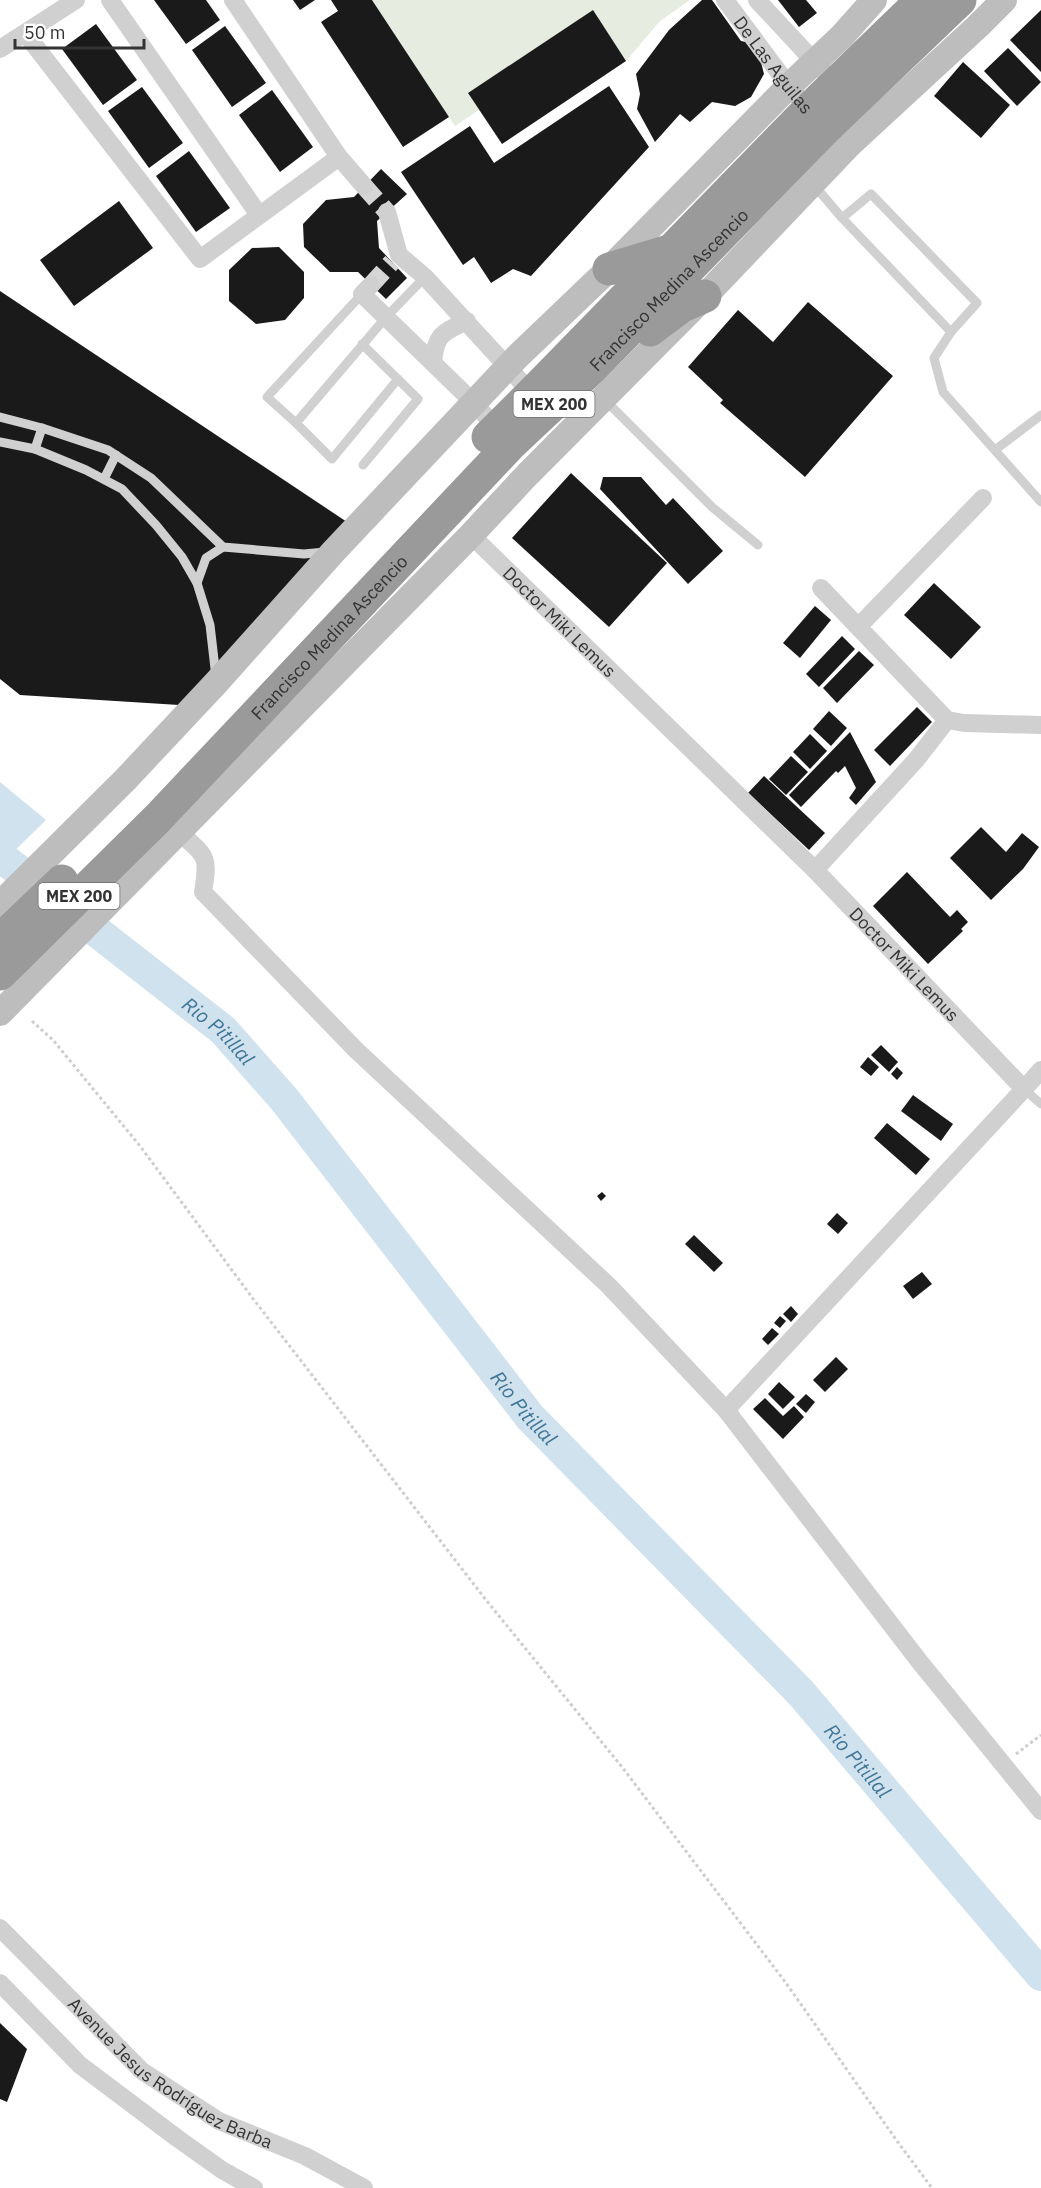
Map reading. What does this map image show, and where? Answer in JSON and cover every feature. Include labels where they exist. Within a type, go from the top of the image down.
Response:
[{"type":"highway","name":"Francisco Medina Ascencio","points":[[157,814],[504,436],[540,401],[670,250],[833,82],[922,0]]},
{"type":"highway","name":"Francisco Medina Ascencio","points":[[833,82],[960,0]]},
{"type":"highway","name":"Francisco Medina Ascencio","points":[[540,401],[591,369],[807,108]]},
{"type":"highway","points":[[609,269],[670,250]]},
{"type":"highway","points":[[591,369],[682,306],[705,296]]},
{"type":"highway","name":"MEX 200","points":[[0,940],[157,814]]},
{"type":"highway","name":"MEX 200","points":[[0,974],[157,814]]},
{"type":"main road","points":[[0,904],[157,814],[216,683],[334,551],[508,367],[609,269],[807,108],[833,82],[842,36],[874,0]]},
{"type":"main road","points":[[0,1013],[157,814],[471,535],[849,145],[1004,0]]},
{"type":"street","points":[[0,49],[76,0]]},
{"type":"street","points":[[110,0],[259,215]]},
{"type":"street","points":[[233,0],[339,157],[364,186]]},
{"type":"street","name":"De Las Aguilas","points":[[725,0],[807,108]]},
{"type":"street","name":"De Las Aguilas","points":[[757,0],[833,82]]},
{"type":"street","points":[[24,33],[200,260],[339,157]]},
{"type":"street","points":[[387,212],[395,259],[425,277],[540,401]]},
{"type":"street","points":[[367,289],[387,316],[504,436]]},
{"type":"street","points":[[433,362],[435,343],[446,331],[467,321]]},
{"type":"street","points":[[859,626],[983,498]]},
{"type":"street","name":"Doctor Miki Lemus","points":[[471,535],[815,870],[1024,1089]]},
{"type":"street","points":[[821,588],[947,720],[964,723],[1041,725]]},
{"type":"street","points":[[815,870],[916,760],[947,720]]},
{"type":"street","points":[[157,814],[200,850],[208,864],[203,892],[356,1050],[609,1286],[726,1410],[919,1661],[1041,1811]]},
{"type":"street","points":[[726,1410],[1041,1070]]},
{"type":"street","name":"Avenue Jesus Rodríguez Barba","points":[[0,1928],[142,2071],[219,2121],[305,2156],[364,2188]]},
{"type":"street","points":[[0,1983],[80,2065],[222,2170],[254,2188]]},
{"type":"lane","points":[[812,183],[842,218],[951,332]]},
{"type":"lane","points":[[842,218],[871,194],[977,303],[951,332],[934,358],[943,392],[1041,502]]},
{"type":"lane","points":[[296,423],[362,344],[425,277]]},
{"type":"lane","points":[[367,289],[267,397],[332,459],[398,379]]},
{"type":"lane","points":[[362,344],[418,399],[363,465]]},
{"type":"lane","points":[[604,399],[712,507],[758,545]]},
{"type":"lane","points":[[995,450],[1041,415]]},
{"type":"lane","points":[[0,417],[108,450],[151,478],[223,547]]},
{"type":"lane","points":[[35,449],[42,428]]},
{"type":"lane","points":[[0,442],[35,449],[104,479],[122,489],[156,525],[182,556],[197,583],[210,625],[216,683]]},
{"type":"lane","points":[[104,479],[116,455]]},
{"type":"lane","points":[[197,583],[206,558],[223,547],[304,554],[334,551]]},
{"type":"lane","points":[[1024,1089],[1041,1104]]},
{"type":"path","points":[[32,1021],[53,1040],[140,1146],[254,1300],[479,1590],[622,1767],[786,1983],[932,2188]]},
{"type":"path","points":[[1004,1766],[1041,1735]]},
{"type":"shaded area","points":[[372,0],[690,0],[660,21],[626,61],[593,11],[468,93],[479,110],[455,126]]},
{"type":"water","points":[[0,782],[46,820],[0,865]]},
{"type":"building","points":[[154,0],[206,0],[220,20],[186,44]]},
{"type":"building","points":[[293,0],[315,0],[300,10]]},
{"type":"building","points":[[331,0],[372,0],[449,117],[403,147],[321,22],[338,11]]},
{"type":"building","points":[[702,0],[712,0],[741,41],[746,42],[761,62],[764,74],[751,97],[735,106],[712,102],[690,122],[680,114],[655,142],[637,109],[640,94],[636,74],[669,30]]},
{"type":"building","points":[[778,0],[806,0],[817,13],[799,27]]},
{"type":"building","points":[[593,10],[626,61],[502,144],[468,93]]},
{"type":"building","points":[[1041,10],[1041,72],[1010,40]]},
{"type":"building","points":[[96,24],[137,80],[103,105],[62,49]]},
{"type":"building","points":[[225,26],[266,83],[232,107],[192,50]]},
{"type":"building","points":[[1008,48],[1041,82],[1017,106],[984,71]]},
{"type":"building","points":[[963,62],[1010,105],[981,138],[934,96]]},
{"type":"building","points":[[609,86],[649,147],[531,276],[513,269],[491,283],[474,257],[463,265],[401,172],[470,126],[494,163]]},
{"type":"building","points":[[142,87],[183,143],[149,168],[108,111]]},
{"type":"building","points":[[272,90],[313,147],[280,172],[239,115]]},
{"type":"building","points":[[189,151],[230,208],[196,232],[156,176]]},
{"type":"building","points":[[381,169],[407,194],[377,221],[379,248],[407,278],[386,299],[358,272],[330,272],[304,247],[303,224],[326,200],[354,197]]},
{"type":"building","points":[[119,201],[153,248],[74,306],[40,260]]},
{"type":"building","points":[[279,247],[304,272],[304,298],[285,320],[256,324],[229,301],[229,270],[252,248]]},
{"type":"building","points":[[0,291],[347,522],[179,705],[20,695],[0,679]]},
{"type":"building","points":[[808,302],[893,376],[805,477],[720,403],[723,400],[688,367],[738,310],[773,342]]},
{"type":"building","points":[[571,473],[667,563],[609,627],[512,538]]},
{"type":"building","points":[[603,477],[641,477],[666,505],[673,498],[723,551],[688,584],[600,489]]},
{"type":"building","points":[[934,583],[981,627],[951,659],[904,615]]},
{"type":"building","points":[[815,606],[831,620],[800,658],[783,643]]},
{"type":"building","points":[[842,636],[855,649],[819,687],[806,674]]},
{"type":"building","points":[[859,651],[874,665],[837,703],[823,688]]},
{"type":"building","points":[[917,707],[932,722],[890,766],[874,750]]},
{"type":"building","points":[[829,711],[847,728],[831,746],[813,729]]},
{"type":"building","points":[[850,732],[876,782],[856,805],[849,798],[856,788],[845,766],[838,773],[836,771],[801,807],[789,795]]},
{"type":"building","points":[[810,734],[827,751],[810,769],[793,752]]},
{"type":"building","points":[[791,756],[808,772],[786,795],[769,779]]},
{"type":"building","points":[[764,776],[825,833],[809,850],[748,793]]},
{"type":"building","points":[[981,827],[1006,852],[1022,833],[1039,847],[1023,869],[991,900],[950,858]]},
{"type":"building","points":[[907,872],[950,917],[957,910],[968,922],[961,929],[963,931],[928,964],[873,906]]},
{"type":"building","points":[[881,1045],[898,1062],[889,1072],[871,1055]]},
{"type":"building","points":[[868,1057],[879,1067],[871,1076],[860,1067]]},
{"type":"building","points":[[897,1067],[903,1073],[897,1080],[891,1074]]},
{"type":"building","points":[[913,1095],[953,1124],[941,1141],[901,1111]]},
{"type":"building","points":[[887,1123],[930,1159],[916,1175],[874,1138]]},
{"type":"building","points":[[602,1192],[606,1196],[601,1201],[597,1196]]},
{"type":"building","points":[[837,1213],[848,1223],[838,1234],[827,1224]]},
{"type":"building","points":[[694,1235],[723,1263],[714,1272],[685,1244]]},
{"type":"building","points":[[922,1272],[932,1284],[913,1299],[903,1286]]},
{"type":"building","points":[[791,1306],[798,1314],[791,1322],[783,1314]]},
{"type":"building","points":[[780,1316],[786,1321],[780,1328],[774,1323]]},
{"type":"building","points":[[772,1328],[779,1334],[768,1345],[762,1339]]},
{"type":"building","points":[[836,1357],[848,1369],[825,1392],[813,1380]]},
{"type":"building","points":[[779,1382],[795,1397],[783,1409],[768,1394]]},
{"type":"building","points":[[806,1394],[815,1402],[806,1413],[796,1404]]},
{"type":"building","points":[[765,1398],[783,1416],[794,1406],[804,1417],[783,1439],[753,1409]]},
{"type":"building","points":[[0,2023],[27,2049],[7,2102],[0,2099]]},
{"type":"waterway","name":"Rio Pitillal","points":[[0,856],[223,1030],[284,1099],[530,1417],[801,1693],[1041,1975]]},
{"type":"tunnel","points":[[364,186],[387,212]]},
{"type":"tunnel","points":[[371,285],[392,262]]}]
